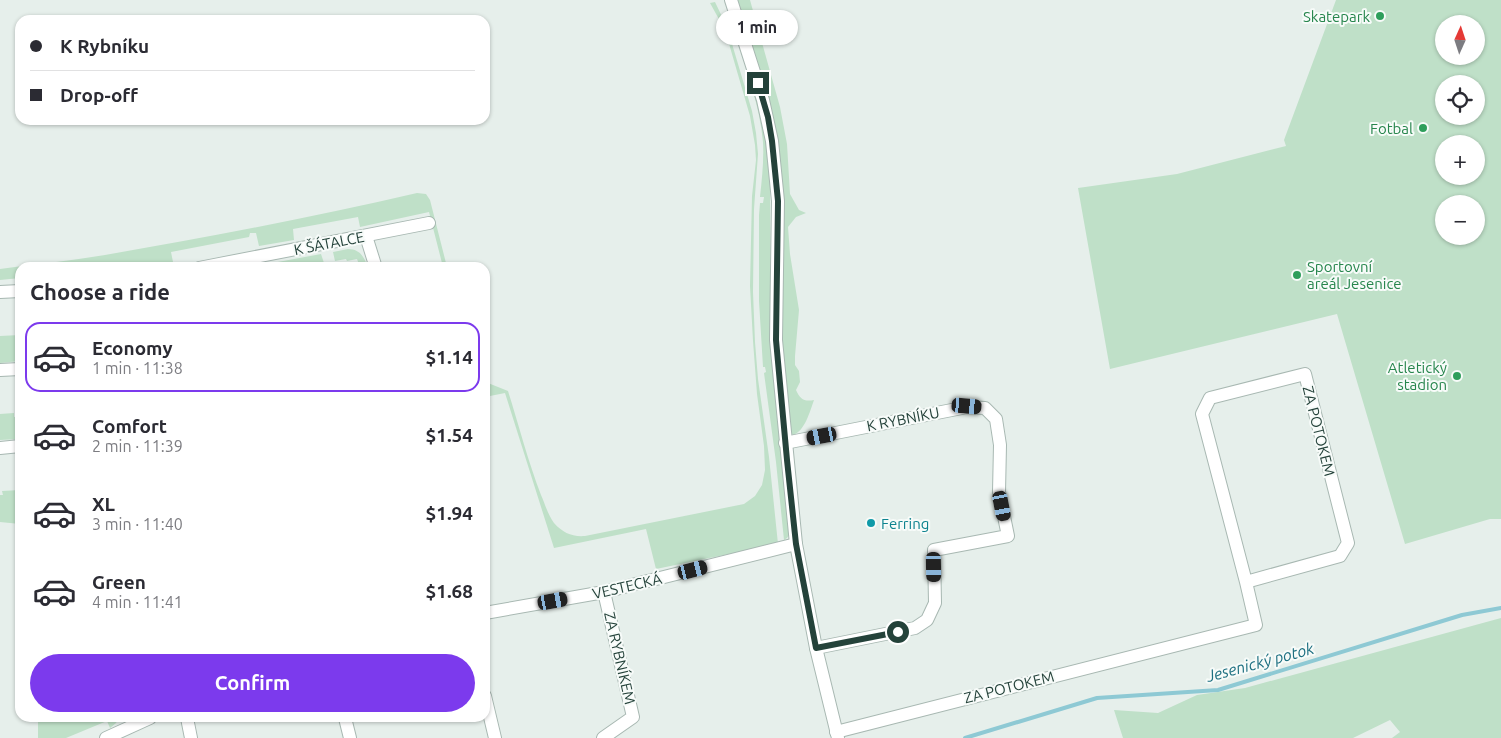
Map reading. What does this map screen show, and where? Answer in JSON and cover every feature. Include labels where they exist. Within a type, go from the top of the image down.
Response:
[{"type":"street","points":[[731,0],[763,100],[772,141],[778,201],[776,340],[796,544],[816,648],[837,735]]},
{"type":"street","name":"K ŠÁTALCE","points":[[250,262],[429,223]]},
{"type":"street","points":[[366,236],[374,262]]},
{"type":"street","points":[[0,292],[15,291]]},
{"type":"street","points":[[0,370],[15,369]]},
{"type":"street","name":"ZA POTOKEM","points":[[837,735],[1256,625],[1202,414],[1210,398],[1305,374],[1348,543],[1340,556],[1246,582]]},
{"type":"street","name":"K RYBNÍKU","points":[[785,443],[967,406],[986,408],[996,419],[1000,445],[999,492],[1008,536],[934,550],[935,603],[927,620],[915,628],[816,648]]},
{"type":"street","points":[[0,448],[15,446]]},
{"type":"street","name":"VESTECKÁ","points":[[490,612],[604,592],[796,544]]},
{"type":"street","name":"ZA RYBNÍKEM","points":[[603,738],[633,717],[604,592]]},
{"type":"street","points":[[490,715],[496,738]]},
{"type":"street","points":[[106,738],[131,722]]},
{"type":"street","points":[[188,722],[191,738]]},
{"type":"street","points":[[346,722],[350,738]]},
{"type":"green space","points":[[736,0],[750,0],[780,107],[787,144],[790,194],[799,210],[806,213],[796,217],[788,227],[790,254],[799,310],[795,365],[799,371],[800,382],[796,390],[803,399],[808,401],[814,400],[804,425],[793,435],[790,432],[782,359],[781,197]]},
{"type":"green space","name":"Sportovní areál Jesenice","points":[[1336,0],[1501,0],[1501,519],[1490,519],[1405,544],[1337,314],[1110,369],[1078,188],[1177,174],[1286,146],[1284,140]]},
{"type":"green space","points":[[715,2],[727,27],[752,111],[756,133],[758,154],[754,209],[753,292],[755,342],[778,544],[656,569],[646,529],[554,548],[505,393],[490,396],[490,384],[508,391],[532,469],[550,517],[554,523],[568,534],[585,536],[744,504],[755,496],[762,485],[765,470],[764,446],[757,394],[750,286],[752,196],[756,160],[755,145],[750,116],[725,30],[710,3]]},
{"type":"green space","points":[[736,35],[758,104],[765,134],[770,178],[771,350],[789,535],[784,540],[764,373],[766,372],[765,367],[763,367],[759,301],[759,215],[760,203],[763,203],[764,197],[760,197],[763,142],[756,102]]},
{"type":"green space","points":[[417,193],[426,194],[430,200],[446,262],[442,262],[429,212],[360,227],[358,217],[293,229],[294,240],[259,246],[256,233],[250,233],[249,237],[171,252],[173,262],[54,262],[183,241]]},
{"type":"green space","points":[[348,249],[356,250],[366,262],[358,262],[357,259],[335,261],[333,252]]},
{"type":"green space","points":[[321,254],[324,262],[278,262]]},
{"type":"green space","points":[[15,267],[15,278],[0,280],[0,269]]},
{"type":"green space","points":[[15,335],[15,362],[0,363],[0,336]]},
{"type":"green space","points":[[14,413],[15,439],[0,440],[0,414]]},
{"type":"green space","points":[[15,490],[15,524],[0,522],[0,495],[3,495],[2,491]]},
{"type":"green space","points":[[1501,618],[1501,738],[1392,738],[1400,732],[1390,720],[1353,738],[1123,738],[1114,710],[1158,713],[1197,695],[1245,688]]},
{"type":"green space","points":[[38,722],[105,722],[66,738],[38,738]]},
{"type":"green space","points":[[107,722],[117,722],[116,723],[110,728]]},
{"type":"waterway","name":"Jesenický potok","points":[[965,738],[1097,698],[1218,690],[1462,615],[1501,608]]},
{"type":"place","name":"Skatepark","points":[[1380,16]]},
{"type":"place","name":"Fotbal","points":[[1423,128]]},
{"type":"place","name":"Sportovní areál Jesenice","points":[[1297,275]]},
{"type":"place","name":"Atletický stadion","points":[[1457,376]]},
{"type":"place","name":"Ferring","points":[[871,523]]},
{"type":"route","points":[[758,83],[768,117],[778,201],[776,340],[787,460],[796,544],[816,648],[898,632]]}]
